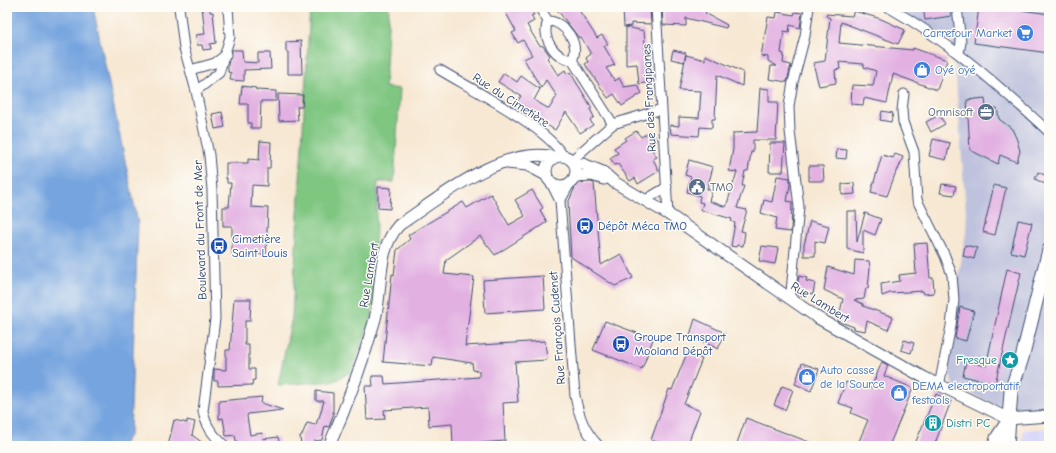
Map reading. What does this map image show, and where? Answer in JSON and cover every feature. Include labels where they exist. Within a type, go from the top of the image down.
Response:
[{"type":"main road","points":[[1007,446],[1012,391],[1022,358],[1049,250]]},
{"type":"main road","points":[[995,446],[997,438],[1009,419]]},
{"type":"street","name":"Boulevard du Front de Mer","points":[[179,7],[184,48],[196,91],[209,155],[212,190],[215,319],[203,411],[206,424],[212,434],[226,446]]},
{"type":"street","points":[[196,91],[219,73],[230,38],[228,7]]},
{"type":"street","points":[[540,7],[548,21],[546,29],[548,40],[558,55],[565,59],[572,60],[613,124]]},
{"type":"street","name":"Rue des Frangipanes","points":[[656,7],[668,214]]},
{"type":"street","points":[[788,298],[791,292],[799,207],[790,132],[789,106],[805,36],[809,7]]},
{"type":"street","points":[[888,7],[917,23],[959,52],[1010,95],[1049,132]]},
{"type":"street","points":[[957,7],[961,43],[959,52]]},
{"type":"street","points":[[548,21],[560,24],[574,44],[575,52],[572,60]]},
{"type":"street","points":[[190,70],[215,63],[226,54]]},
{"type":"street","name":"Rue du Cimetière","points":[[440,70],[517,116],[558,147],[568,167]]},
{"type":"street","points":[[904,94],[902,110],[903,122],[914,152],[917,200],[945,256],[952,275],[954,300],[951,326],[939,386]]},
{"type":"street","points":[[568,167],[547,164],[549,180],[558,187],[568,167],[613,124],[662,109]]},
{"type":"street","name":"Rue Lambert","points":[[329,446],[342,417],[370,334],[378,299],[384,255],[389,238],[399,225],[443,195],[486,170],[515,157],[529,155],[544,155],[568,167],[583,164],[603,172],[614,182],[668,214],[818,318],[939,386],[1009,419],[1049,416]]},
{"type":"street","name":"Rue Lambert","points":[[503,163],[527,165],[549,180]]},
{"type":"street","points":[[560,201],[568,167]]},
{"type":"street","name":"Rue François Cudenet","points":[[549,180],[560,201],[574,396],[579,417],[591,438],[599,446]]},
{"type":"street","points":[[645,200],[667,187]]},
{"type":"street","name":"Rue Lambert","points":[[1024,419],[1049,424]]},
{"type":"shaded area","points":[[889,7],[1049,7],[1049,411],[993,404],[952,384],[946,351],[967,226],[953,41]]},
{"type":"shaded area","points":[[1049,428],[1049,446],[1021,446],[1024,430]]},
{"type":"green space","points":[[310,7],[389,7],[385,87],[400,89],[394,182],[378,182],[372,317],[351,372],[334,381],[278,385],[292,317]]},
{"type":"water","points":[[7,7],[93,7],[138,223],[130,434],[122,446],[7,446]]},
{"type":"building","points":[[202,7],[210,7],[210,12],[213,12],[216,43],[210,44],[211,49],[203,50],[202,45],[197,45],[196,35],[205,34]]},
{"type":"building","points":[[507,7],[529,7],[534,15],[531,16],[534,21],[527,25],[539,45],[543,46],[550,56],[547,58],[558,75],[565,70],[567,74],[570,72],[592,108],[590,109],[594,117],[590,120],[593,125],[580,133],[566,112],[555,130],[520,108],[522,105],[517,102],[521,96],[498,82],[504,73],[517,82],[521,76],[540,89],[534,100],[549,109],[557,96],[546,80],[541,88],[524,59],[532,55],[523,40],[518,43],[512,33],[516,31],[506,13],[510,11]]},
{"type":"building","points":[[555,7],[577,7],[597,38],[602,35],[608,44],[604,46],[615,65],[606,68],[615,81],[619,78],[624,87],[637,85],[642,93],[622,106],[614,94],[608,98],[585,64],[588,62],[586,58],[591,54],[581,37],[579,38]]},
{"type":"building","points":[[632,7],[650,7],[651,24],[631,23],[631,26],[624,27],[623,10],[632,9]]},
{"type":"building","points":[[662,7],[708,7],[705,13],[727,25],[726,28],[686,18],[686,26],[663,25]]},
{"type":"building","points":[[923,7],[950,7],[951,16],[925,20]]},
{"type":"building","points":[[979,7],[1000,7],[1049,14],[1049,53],[974,43]]},
{"type":"building","points":[[854,11],[881,19],[905,30],[898,44],[841,22],[839,43],[913,50],[913,48],[947,60],[937,90],[893,74],[887,103],[864,98],[863,105],[851,104],[852,85],[873,86],[876,71],[864,67],[864,64],[839,62],[840,69],[835,70],[836,83],[819,86],[813,63],[825,61],[830,18],[826,16],[826,14],[852,16]]},
{"type":"building","points":[[777,12],[794,15],[795,12],[802,13],[800,28],[790,25],[789,32],[784,31],[781,53],[784,54],[783,63],[791,65],[787,82],[769,79],[771,66],[777,66],[768,61],[768,57],[761,56],[768,17],[776,18]]},
{"type":"building","points":[[626,27],[644,31],[647,69],[648,74],[652,74],[653,82],[639,84],[637,64],[626,65]]},
{"type":"building","points":[[301,41],[302,74],[288,74],[288,52],[286,52],[286,42]]},
{"type":"building","points":[[232,50],[242,50],[243,62],[258,63],[258,53],[270,53],[271,69],[244,70],[244,81],[230,80],[231,73],[228,72],[228,64]]},
{"type":"building","points":[[673,50],[686,53],[684,62],[671,59]]},
{"type":"building","points":[[686,55],[705,60],[705,55],[743,72],[742,86],[717,75],[715,119],[712,119],[712,128],[700,127],[699,136],[671,134],[670,125],[679,126],[679,117],[699,118],[701,91],[679,90]]},
{"type":"building","points":[[242,86],[256,88],[256,90],[276,91],[276,101],[261,101],[260,128],[251,128],[251,123],[248,123],[248,104],[240,104]]},
{"type":"building","points":[[760,88],[769,89],[769,102],[778,102],[776,140],[753,140],[753,152],[751,152],[748,171],[745,171],[742,186],[744,186],[737,208],[747,210],[741,231],[745,232],[743,246],[737,245],[736,247],[731,246],[735,223],[731,221],[732,219],[701,210],[703,203],[699,202],[700,196],[687,192],[691,177],[685,175],[689,160],[713,167],[707,189],[712,191],[709,201],[726,207],[737,172],[729,171],[733,149],[733,133],[757,132]]},
{"type":"building","points":[[278,94],[303,95],[302,107],[297,107],[298,120],[279,121]]},
{"type":"building","points":[[985,98],[986,108],[997,108],[999,119],[1012,129],[1020,151],[1017,162],[1000,155],[998,164],[970,150],[967,100]]},
{"type":"building","points":[[882,111],[893,113],[891,122],[880,120]]},
{"type":"building","points":[[222,112],[225,127],[215,129],[212,114]]},
{"type":"building","points":[[939,115],[945,124],[931,132],[926,122]]},
{"type":"building","points":[[636,131],[641,137],[651,131],[657,140],[649,145],[657,157],[653,159],[659,171],[638,184],[635,178],[630,181],[618,164],[615,165],[610,158],[618,153],[614,148]]},
{"type":"building","points":[[933,139],[950,143],[946,160],[929,156]]},
{"type":"building","points":[[260,141],[271,142],[270,168],[267,168],[267,186],[252,185],[251,207],[268,208],[266,254],[232,254],[232,226],[223,226],[223,207],[229,207],[231,183],[227,183],[227,178],[226,179],[226,163],[248,163],[248,159],[259,160]]},
{"type":"building","points":[[770,143],[785,143],[783,172],[769,172]]},
{"type":"building","points":[[837,149],[847,150],[846,159],[836,158]]},
{"type":"building","points":[[895,154],[903,157],[887,196],[871,192],[882,155],[893,158]]},
{"type":"building","points":[[809,166],[823,166],[824,181],[809,181]]},
{"type":"building","points":[[1038,172],[1049,177],[1049,186],[1035,179]]},
{"type":"building","points":[[777,176],[790,178],[787,201],[792,202],[791,232],[775,230],[777,218],[761,213],[764,200],[772,202]]},
{"type":"building","points":[[577,183],[594,183],[601,265],[621,254],[633,278],[615,286],[571,257],[568,203]]},
{"type":"building","points":[[854,183],[855,194],[842,195],[842,184]]},
{"type":"building","points":[[942,184],[956,186],[954,195],[940,193]]},
{"type":"building","points":[[994,185],[1006,188],[995,235],[983,232]]},
{"type":"building","points":[[378,187],[391,188],[390,209],[378,208]]},
{"type":"building","points":[[532,190],[543,208],[540,210],[547,222],[495,255],[480,236],[446,260],[444,274],[474,277],[465,346],[545,341],[547,360],[515,362],[518,402],[503,403],[505,441],[481,443],[481,446],[453,446],[452,424],[429,426],[428,407],[384,410],[385,419],[367,420],[365,386],[373,386],[372,376],[384,376],[385,384],[479,377],[479,371],[473,370],[472,363],[433,357],[432,366],[383,362],[392,274],[394,275],[397,250],[410,239],[408,235],[463,202],[467,208],[491,194],[509,225],[525,216],[515,200]]},
{"type":"building","points":[[847,211],[856,211],[857,242],[865,213],[881,219],[875,235],[863,230],[863,253],[847,249]]},
{"type":"building","points":[[1018,220],[1032,223],[1024,255],[1011,252]]},
{"type":"building","points":[[810,221],[829,226],[825,243],[815,241],[815,256],[804,256],[804,245]]},
{"type":"building","points":[[927,243],[930,278],[933,278],[934,293],[924,294],[923,291],[890,293],[882,296],[881,284],[900,281],[899,275],[916,273],[914,244]]},
{"type":"building","points":[[965,245],[977,248],[974,259],[963,256]]},
{"type":"building","points":[[762,246],[778,248],[775,264],[759,261]]},
{"type":"building","points":[[855,260],[869,261],[870,267],[868,289],[866,288],[864,299],[854,300],[863,304],[863,306],[893,317],[888,330],[867,321],[865,331],[854,329],[854,327],[838,321],[843,299],[824,290],[828,267],[854,275]]},
{"type":"building","points":[[1007,269],[1021,273],[995,384],[963,376],[966,361],[986,366]]},
{"type":"building","points":[[543,276],[545,309],[485,313],[483,280]]},
{"type":"building","points":[[799,276],[807,278],[806,281],[815,283],[813,294],[804,292],[804,296],[796,294]]},
{"type":"building","points":[[234,299],[251,299],[250,321],[245,321],[245,345],[249,345],[249,369],[255,369],[255,380],[253,380],[252,385],[218,386],[218,381],[214,381],[214,369],[226,370],[226,350],[230,350]]},
{"type":"building","points":[[960,307],[974,311],[966,341],[955,338]]},
{"type":"building","points":[[695,319],[725,333],[718,349],[690,335]]},
{"type":"building","points":[[605,321],[653,339],[642,369],[593,350]]},
{"type":"building","points":[[904,340],[914,343],[911,353],[901,350]]},
{"type":"building","points":[[687,353],[702,359],[684,404],[700,411],[687,446],[668,446],[651,440],[669,389],[672,390]]},
{"type":"building","points":[[882,362],[888,365],[884,376],[913,388],[889,446],[857,446],[868,420],[851,413],[853,408],[838,403],[846,382],[861,387],[862,385],[871,388]]},
{"type":"building","points":[[802,363],[819,369],[811,391],[795,384]]},
{"type":"building","points":[[782,386],[793,390],[785,410],[774,405]]},
{"type":"building","points":[[316,391],[333,393],[334,413],[329,427],[325,426],[322,440],[314,441],[315,446],[301,446],[300,436],[302,435],[307,423],[316,425],[324,401],[316,401]]},
{"type":"building","name":"Distri PC","points":[[936,394],[951,401],[934,446],[914,446]]},
{"type":"building","points":[[262,397],[261,403],[283,410],[248,414],[250,435],[262,433],[263,439],[278,437],[280,446],[237,446],[235,435],[226,436],[223,418],[219,419],[219,401]]},
{"type":"building","points":[[746,418],[817,445],[817,446],[736,446]]},
{"type":"building","points":[[174,420],[187,423],[187,420],[195,422],[192,435],[207,446],[168,446]]},
{"type":"place","name":"Carrefour Market","points":[[1025,33]]},
{"type":"place","name":"Oyé oyé","points":[[922,70]]},
{"type":"place","name":"Omnisoft","points":[[986,112]]},
{"type":"place","name":"TMO","points":[[697,187]]},
{"type":"place","name":"Dépôt Méca TMO","points":[[585,226]]},
{"type":"place","name":"Cimetière Saint Louis","points":[[219,246]]},
{"type":"place","name":"Groupe Transport Mooland Dépôt","points":[[621,344]]},
{"type":"place","name":"Fresque","points":[[1010,360]]},
{"type":"place","name":"Auto casse de la Source","points":[[807,377]]},
{"type":"place","name":"DEMA electroportatif festools","points":[[899,393]]},
{"type":"place","name":"Distri PC","points":[[933,423]]}]
